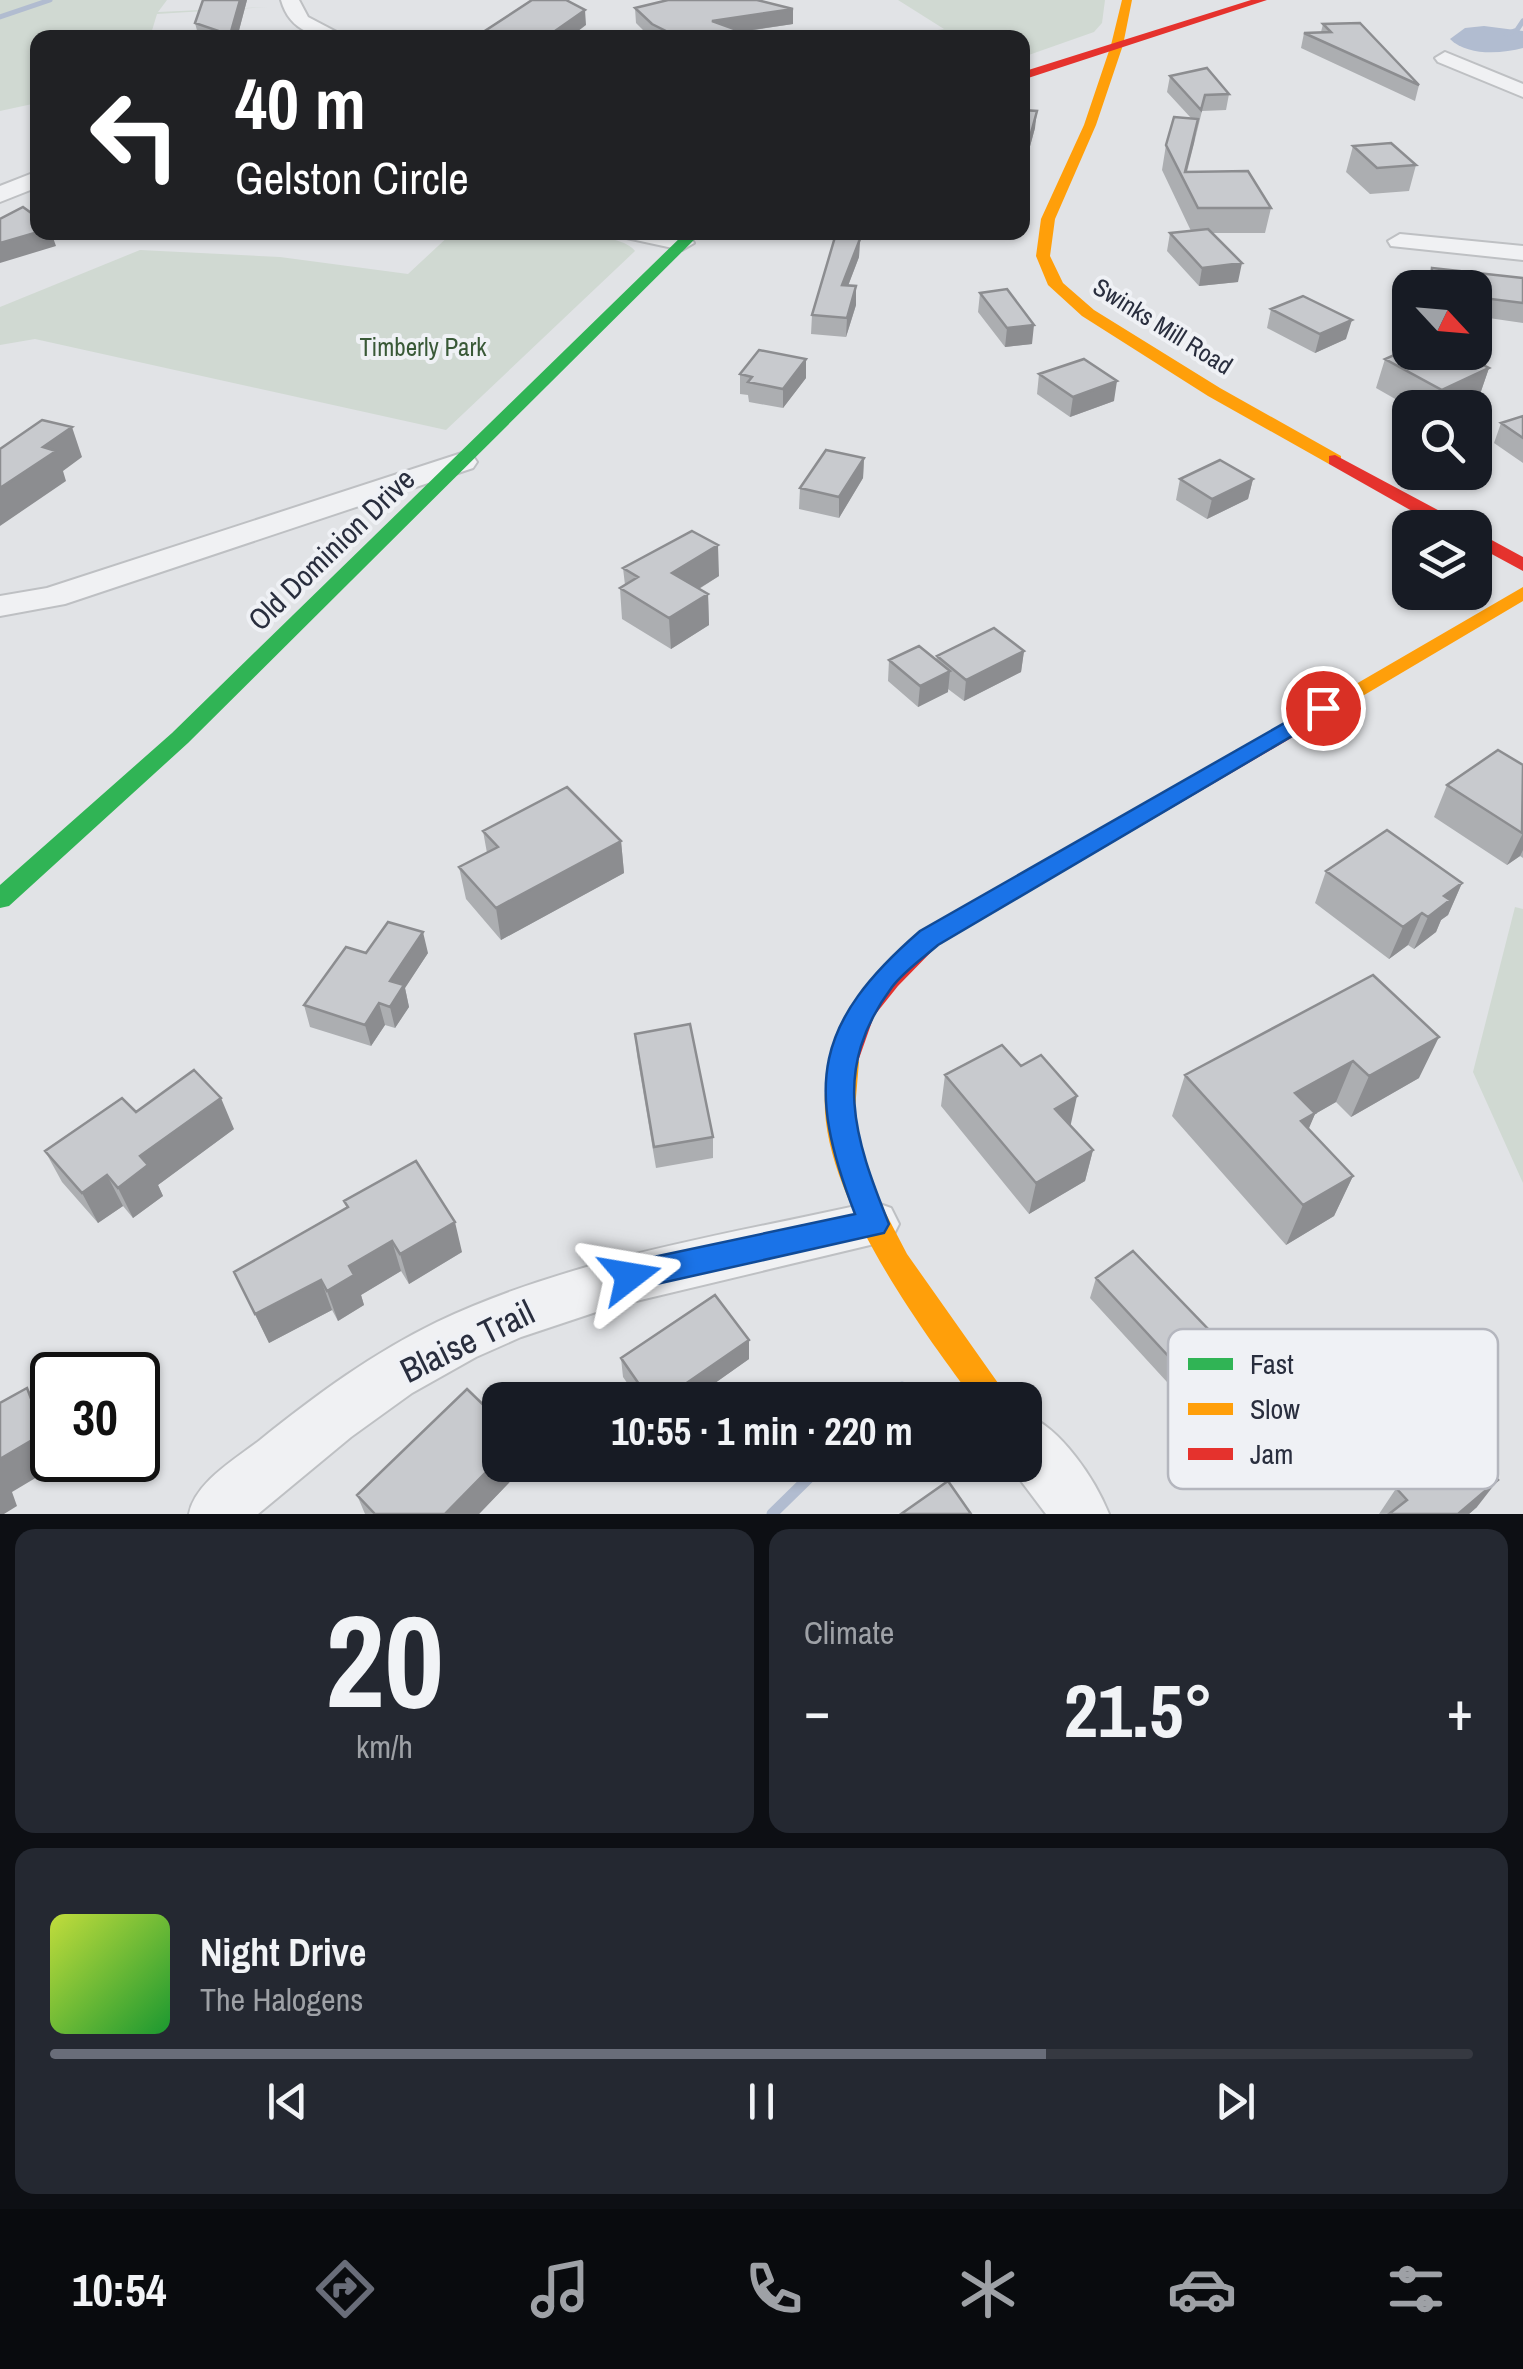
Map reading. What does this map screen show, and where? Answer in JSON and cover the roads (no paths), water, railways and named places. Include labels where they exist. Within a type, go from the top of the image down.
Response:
[{"type":"street","points":[[290,0],[296,16],[320,30]]},
{"type":"street","name":"Swinks Mill Road","points":[[1127,0],[1117,45],[1090,125],[1048,219],[1043,256],[1056,285],[1070,300],[1129,340],[1426,510]]},
{"type":"street","points":[[1030,73],[1262,0]]},
{"type":"street","points":[[1445,58],[1523,91]]},
{"type":"street","points":[[0,195],[30,182]]},
{"type":"street","name":"Old Dominion Drive","points":[[0,899],[152,764],[687,240]]},
{"type":"street","points":[[1400,241],[1523,252]]},
{"type":"street","points":[[0,606],[52,598],[462,462]]},
{"type":"street","points":[[1492,547],[1523,564]]},
{"type":"street","points":[[981,1382],[899,1269],[874,1224],[851,1165],[839,1107],[840,1070],[851,1029],[871,993],[898,961],[929,938],[1523,593]]},
{"type":"street","name":"Blaise Trail","points":[[216,1512],[368,1392],[454,1340],[533,1306],[630,1276],[874,1224]]},
{"type":"street","points":[[1042,1462],[1082,1514]]},
{"type":"water","points":[[1465,28],[1523,31],[1523,48],[1485,52],[1465,48],[1450,39]]},
{"type":"waterway","points":[[0,17],[50,0]]},
{"type":"waterway","points":[[1506,34],[1517,30],[1523,21]]},
{"type":"waterway","points":[[772,1514],[805,1482]]},
{"type":"park label","name":"Timberly Park","points":[[423,347]]}]
